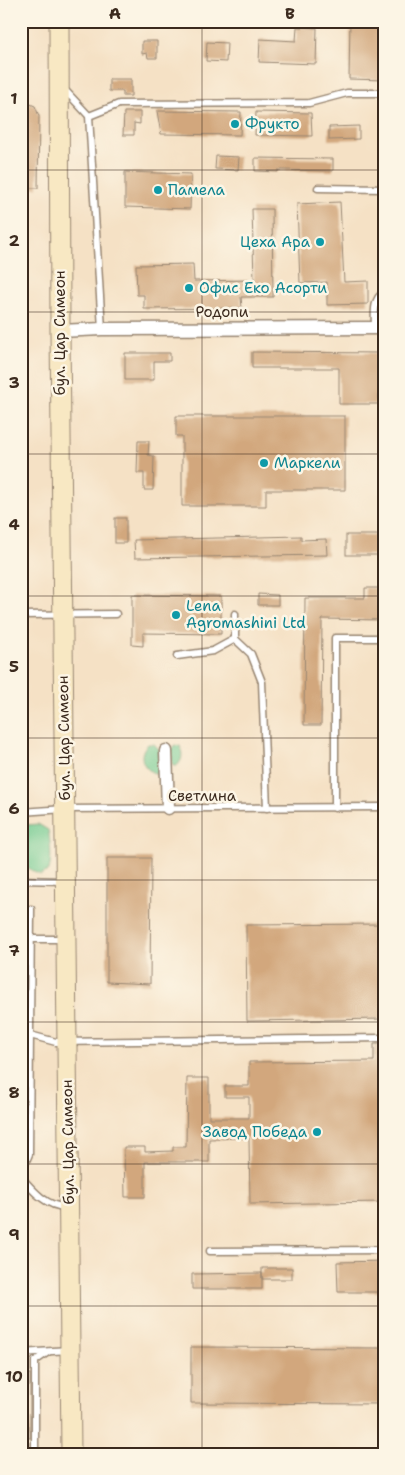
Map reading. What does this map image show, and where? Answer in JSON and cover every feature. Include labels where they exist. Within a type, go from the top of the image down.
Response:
[{"type":"main road","name":"бул. Цар Симеон","points":[[59,21],[60,331],[71,1454]]},
{"type":"street","name":"Родопи","points":[[60,331],[102,329],[379,328]]},
{"type":"street","points":[[166,751],[168,808]]},
{"type":"lane","points":[[59,84],[89,116],[102,329]]},
{"type":"lane","points":[[89,116],[119,104],[309,103],[347,93],[384,93]]},
{"type":"lane","points":[[318,188],[384,189]]},
{"type":"lane","points":[[379,328],[375,307],[378,296],[384,292]]},
{"type":"lane","points":[[21,615],[116,614]]},
{"type":"lane","points":[[235,614],[235,639],[251,654],[262,682],[267,808]]},
{"type":"lane","points":[[335,808],[335,638],[384,638]]},
{"type":"lane","points":[[177,656],[213,651],[235,639]]},
{"type":"lane","name":"Светлина","points":[[21,812],[65,809],[384,808]]},
{"type":"lane","points":[[21,880],[66,881]]},
{"type":"lane","points":[[21,1173],[29,1154],[31,909]]},
{"type":"lane","points":[[31,939],[66,939]]},
{"type":"lane","points":[[21,1037],[30,1036],[56,1042],[384,1038]]},
{"type":"lane","points":[[21,1120],[30,1114]]},
{"type":"lane","points":[[21,1177],[33,1192],[45,1200],[58,1207],[68,1207]]},
{"type":"lane","points":[[210,1251],[384,1250]]},
{"type":"lane","points":[[21,1353],[70,1350]]},
{"type":"lane","points":[[35,1454],[35,1361],[48,1352]]},
{"type":"green space","points":[[148,744],[154,744],[159,749],[161,775],[150,771],[142,759],[144,749]]},
{"type":"green space","points":[[175,745],[180,746],[182,755],[180,763],[175,767],[172,764],[172,749]]},
{"type":"green space","points":[[38,824],[48,830],[51,851],[50,868],[41,875],[21,862],[21,830],[26,825]]},
{"type":"building","points":[[350,21],[384,21],[384,80],[349,79]]},
{"type":"building","points":[[297,27],[317,28],[316,64],[259,62],[260,39],[296,41]]},
{"type":"building","points":[[142,41],[157,41],[157,58],[148,58],[147,53],[142,54]]},
{"type":"building","points":[[207,42],[227,43],[226,62],[206,61]]},
{"type":"building","points":[[109,79],[131,79],[131,96],[123,96],[123,91],[109,91]]},
{"type":"building","points":[[21,100],[35,106],[39,116],[38,188],[21,188]]},
{"type":"building","points":[[157,111],[241,112],[240,135],[161,134]]},
{"type":"building","points":[[124,112],[140,112],[140,124],[134,123],[134,135],[123,135]]},
{"type":"building","points":[[256,112],[311,113],[312,136],[255,135]]},
{"type":"building","points":[[359,126],[359,139],[329,140],[329,127]]},
{"type":"building","points":[[216,156],[239,157],[238,170],[215,169]]},
{"type":"building","points":[[255,158],[333,159],[333,171],[255,171]]},
{"type":"building","name":"Памела","points":[[125,172],[191,174],[190,209],[125,207]]},
{"type":"building","name":"Цеха Ара","points":[[340,202],[344,282],[368,281],[368,304],[327,305],[327,282],[300,283],[297,204]]},
{"type":"building","name":"Офис Еко Асорти","points":[[252,209],[272,209],[273,297],[241,297],[242,308],[144,309],[144,295],[137,295],[136,265],[193,264],[194,281],[254,280]]},
{"type":"building","points":[[252,352],[384,353],[384,369],[379,369],[379,404],[339,404],[339,368],[252,368]]},
{"type":"building","points":[[125,353],[170,353],[170,361],[154,361],[154,380],[125,380]]},
{"type":"building","name":"Маркели","points":[[176,416],[345,416],[345,490],[266,490],[266,506],[182,506],[182,436],[176,436]]},
{"type":"building","points":[[138,441],[149,441],[148,455],[154,456],[153,490],[144,490],[144,473],[137,473]]},
{"type":"building","points":[[115,518],[126,518],[126,543],[115,543]]},
{"type":"building","points":[[346,535],[384,535],[384,555],[346,555]]},
{"type":"building","points":[[301,536],[301,540],[326,539],[327,555],[135,558],[134,540]]},
{"type":"building","points":[[365,588],[384,588],[384,620],[322,619],[321,725],[304,725],[305,598],[365,598]]},
{"type":"building","points":[[258,594],[278,595],[278,605],[258,605]]},
{"type":"building","name":"Lena Agromashini Ltd","points":[[132,595],[221,596],[221,634],[143,633],[143,646],[132,645]]},
{"type":"building","points":[[107,858],[151,858],[150,984],[107,982]]},
{"type":"building","points":[[384,924],[384,1019],[247,1021],[246,925]]},
{"type":"building","name":"Завод Победа","points":[[374,1044],[384,1044],[384,1202],[250,1204],[249,1138],[209,1139],[209,1162],[145,1162],[145,1197],[125,1197],[124,1147],[145,1147],[145,1152],[173,1151],[173,1147],[186,1147],[187,1078],[209,1078],[209,1118],[249,1118],[249,1097],[225,1097],[225,1086],[249,1086],[249,1062],[374,1061]]},
{"type":"building","points":[[384,1261],[384,1292],[338,1292],[337,1262]]},
{"type":"building","points":[[262,1268],[292,1268],[292,1279],[262,1279]]},
{"type":"building","points":[[262,1273],[262,1289],[192,1289],[192,1274]]},
{"type":"building","points":[[191,1347],[384,1348],[384,1404],[191,1403]]},
{"type":"building","points":[[21,1374],[30,1374],[30,1438],[21,1438]]},
{"type":"place","name":"Фрукто","points":[[235,124]]},
{"type":"place","name":"Памела","points":[[158,190]]},
{"type":"place","name":"Цеха Ара","points":[[320,242]]},
{"type":"place","name":"Офис Еко Асорти","points":[[189,288]]},
{"type":"place","name":"Маркели","points":[[264,463]]},
{"type":"place","name":"Lena Agromashini Ltd","points":[[176,615]]},
{"type":"place","name":"Завод Победа","points":[[317,1132]]}]
